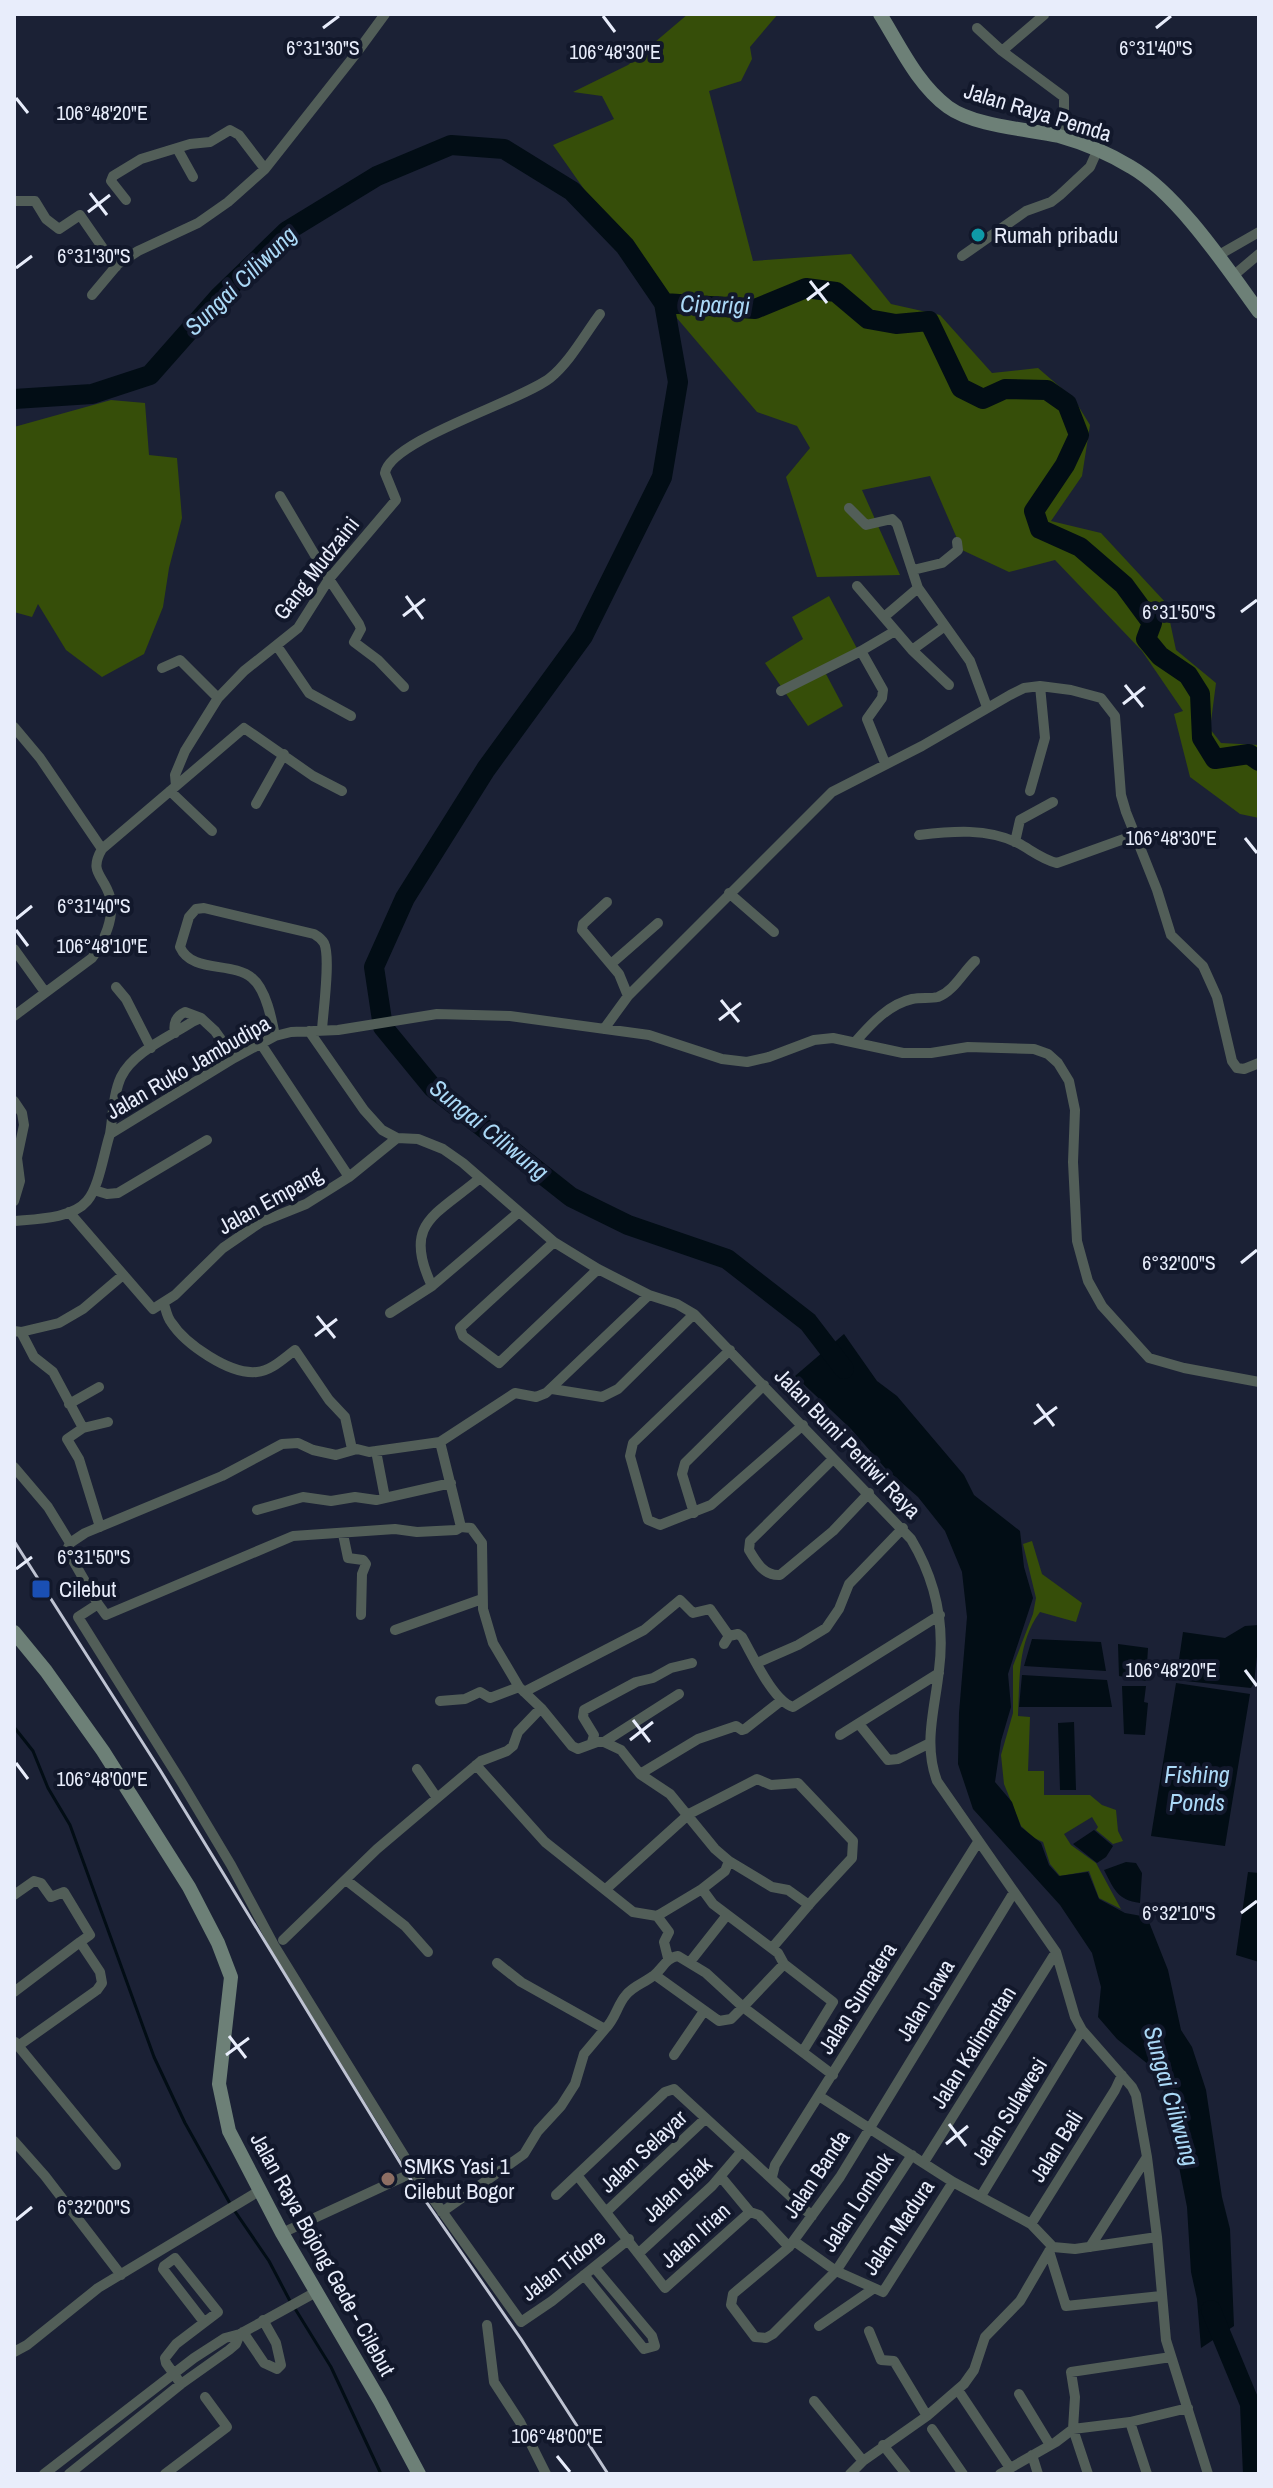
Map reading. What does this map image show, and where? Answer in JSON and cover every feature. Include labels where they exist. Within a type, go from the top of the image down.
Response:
[{"type":"main road","name":"Jalan Raya Pemda","points":[[880,14],[918,75],[949,108],[963,116],[1064,138],[1098,149],[1135,169],[1163,193],[1217,256],[1259,312]]},
{"type":"main road","name":"Jalan Raya Bojong Gede - Cilebut","points":[[14,1632],[103,1751],[189,1887],[226,1959],[231,1988],[220,2062],[221,2105],[229,2131],[313,2294],[380,2401],[419,2474]]},
{"type":"street","points":[[92,295],[116,267],[138,251],[213,214],[265,169],[385,14]]},
{"type":"street","points":[[1002,51],[1044,15]]},
{"type":"street","points":[[977,28],[1002,51],[1064,97],[1064,138]]},
{"type":"street","points":[[126,200],[111,181],[113,176],[141,159],[190,144],[210,142],[233,130],[265,169]]},
{"type":"street","points":[[962,256],[1026,211],[1051,202],[1060,195],[1090,167],[1098,149]]},
{"type":"street","points":[[178,150],[193,177]]},
{"type":"street","points":[[14,201],[35,201],[46,219],[59,229],[80,215],[116,267]]},
{"type":"street","points":[[1217,256],[1258,232]]},
{"type":"street","points":[[1233,276],[1259,254]]},
{"type":"street","name":"Gang Mudzaini","points":[[173,788],[185,751],[218,698],[244,671],[298,628],[329,579],[396,500],[385,473],[390,460],[478,411],[551,378],[600,314]]},
{"type":"street","points":[[280,496],[361,627],[354,642],[378,660],[404,687]]},
{"type":"street","points":[[849,508],[866,525],[892,519],[901,531],[918,588],[970,661],[987,707]]},
{"type":"street","points":[[913,570],[949,559],[958,550],[957,542]]},
{"type":"street","points":[[857,586],[912,650],[949,685]]},
{"type":"street","points":[[884,617],[918,588]]},
{"type":"street","points":[[912,650],[945,626]]},
{"type":"street","points":[[781,691],[895,631]]},
{"type":"street","points":[[277,646],[309,693],[351,716]]},
{"type":"street","points":[[861,651],[883,690],[882,698],[867,719],[885,763]]},
{"type":"street","points":[[162,668],[180,660],[218,698]]},
{"type":"street","points":[[1030,791],[1045,738],[1040,686]]},
{"type":"street","points":[[604,1029],[628,996],[832,792],[922,746],[1024,688],[1040,686],[1101,698],[1115,716],[1121,795],[1171,935],[1203,966],[1217,997],[1232,1061],[1237,1068],[1244,1069],[1259,1063]]},
{"type":"street","points":[[14,727],[40,758],[102,849]]},
{"type":"street","points":[[14,1016],[92,958],[105,938],[110,899],[95,868],[102,849],[244,728],[313,776],[342,791]]},
{"type":"street","points":[[256,804],[284,754]]},
{"type":"street","points":[[173,788],[212,831]]},
{"type":"street","points":[[1015,842],[1020,820],[1053,802]]},
{"type":"street","points":[[919,835],[950,831],[987,833],[1015,842],[1057,863],[1135,835]]},
{"type":"street","points":[[729,893],[774,932]]},
{"type":"street","points":[[607,902],[583,924],[582,930],[619,974],[628,996]]},
{"type":"street","points":[[275,1036],[260,987],[253,978],[191,961],[181,952],[189,917],[196,909],[204,908],[314,934],[322,940],[326,947],[322,1030]]},
{"type":"street","points":[[611,964],[658,923]]},
{"type":"street","points":[[14,949],[45,992]]},
{"type":"street","points":[[856,1041],[872,1023],[899,1004],[913,998],[937,997],[947,992],[975,961]]},
{"type":"street","points":[[116,987],[126,999],[151,1048]]},
{"type":"street","name":"Jalan Ruko Jambudipa","points":[[94,1190],[110,1134],[275,1036],[338,1030],[437,1014],[467,1014],[510,1016],[649,1035],[722,1059],[747,1062],[814,1040],[833,1038],[903,1053],[931,1053],[968,1047],[1034,1049],[1048,1054],[1058,1063],[1069,1081],[1075,1110],[1073,1162],[1077,1241],[1088,1281],[1102,1306],[1149,1358],[1257,1383]]},
{"type":"street","points":[[110,1134],[121,1076],[136,1059],[175,1033],[201,1018],[215,1031],[234,1058]]},
{"type":"street","name":"Jalan Bumi Pertiwi Raya","points":[[309,1031],[364,1110],[382,1130],[397,1138],[418,1139],[443,1149],[554,1242],[598,1269],[694,1314],[903,1528],[925,1565],[940,1615],[942,1649],[929,1755],[937,1781],[1056,1952],[1070,2002],[1082,2030],[1136,2095],[1157,2237],[1166,2340],[1208,2474]]},
{"type":"street","points":[[261,1044],[349,1177]]},
{"type":"street","points":[[14,1101],[22,1113],[24,1125],[17,1158],[20,1181],[14,1201]]},
{"type":"street","name":"Jalan Empang","points":[[164,1304],[223,1248],[261,1222],[306,1204],[349,1177],[397,1138]]},
{"type":"street","points":[[14,1221],[69,1212],[88,1201],[94,1190],[118,1193],[207,1140]]},
{"type":"street","points":[[432,1286],[419,1248],[422,1229],[480,1178]]},
{"type":"street","points":[[69,1212],[153,1309],[164,1304],[170,1321],[191,1344],[210,1357],[255,1373],[268,1369],[295,1350],[329,1400],[345,1417],[352,1449]]},
{"type":"street","points":[[390,1313],[432,1286],[519,1212]]},
{"type":"street","points":[[554,1242],[460,1328],[463,1336],[499,1363],[598,1269]]},
{"type":"street","points":[[83,1428],[53,1372],[34,1357],[18,1332],[59,1323],[83,1309],[123,1275]]},
{"type":"street","points":[[649,1295],[552,1389],[536,1397],[515,1393],[440,1442],[376,1451],[352,1449],[336,1455],[298,1443],[282,1444],[222,1476],[100,1527],[70,1543],[67,1550],[106,1615],[293,1536],[395,1529],[450,1532],[461,1527],[471,1528],[482,1543],[482,1599],[488,1633],[505,1667],[553,1725],[578,1749],[592,1742],[604,1742],[621,1750],[640,1774],[670,1794],[729,1861],[772,1887],[788,1890],[809,1905]]},
{"type":"street","points":[[552,1389],[602,1397],[618,1389],[694,1314]]},
{"type":"street","points":[[730,1350],[630,1449],[648,1520],[660,1525],[711,1505],[803,1425]]},
{"type":"street","points":[[694,1513],[682,1469],[690,1457],[764,1385]]},
{"type":"street","points":[[69,1404],[99,1387]]},
{"type":"street","points":[[100,1527],[79,1459],[67,1439],[83,1428],[108,1422]]},
{"type":"street","points":[[440,1442],[461,1527]]},
{"type":"street","points":[[376,1451],[385,1498]]},
{"type":"street","points":[[833,1459],[750,1541],[749,1550],[763,1570],[768,1574],[780,1575],[833,1531],[869,1493]]},
{"type":"street","points":[[14,1467],[48,1507],[70,1543]]},
{"type":"street","points":[[257,1510],[303,1497],[331,1501],[355,1497],[376,1500],[451,1483]]},
{"type":"street","points":[[757,1663],[798,1645],[826,1628],[839,1609],[849,1584],[903,1528]]},
{"type":"street","points":[[343,1534],[348,1558],[363,1560],[366,1564],[362,1574],[361,1615]]},
{"type":"street","points":[[395,1630],[482,1599]]},
{"type":"street","points":[[440,1701],[465,1699],[480,1692],[490,1698],[522,1690],[644,1630],[680,1600],[693,1613],[710,1609],[727,1640],[738,1634],[742,1637],[782,1700],[788,1706],[800,1704],[940,1615]]},
{"type":"street","points":[[98,1604],[78,1617],[88,1636],[182,1783],[275,1947],[442,2212],[524,2154],[538,2131],[561,2106],[575,2084],[584,2054],[613,2021],[624,1997],[655,1975],[668,1958],[678,1956],[706,1973],[743,2007],[833,2075]]},
{"type":"street","points":[[592,1742],[594,1735],[583,1717],[584,1710],[636,1682],[692,1663]]},
{"type":"street","points":[[840,1735],[939,1673]]},
{"type":"street","points":[[604,1742],[679,1694]]},
{"type":"street","points":[[640,1774],[706,1735],[736,1726],[745,1729],[782,1700]]},
{"type":"street","points":[[283,1940],[377,1849],[476,1765],[513,1746],[526,1722],[541,1708]]},
{"type":"street","points":[[859,1724],[888,1760],[898,1759],[930,1743]]},
{"type":"street","points":[[476,1765],[545,1842],[633,1912],[657,1916],[702,1889],[725,1871],[729,1861]]},
{"type":"street","points":[[417,1769],[437,1798]]},
{"type":"street","points":[[606,1889],[689,1814],[757,1779],[771,1785],[798,1783],[853,1841],[854,1850],[852,1858],[772,1948]]},
{"type":"street","name":"Jalan Sumatera","points":[[772,2177],[775,2165],[978,1842]]},
{"type":"street","points":[[346,1880],[405,1926],[428,1952]]},
{"type":"street","points":[[14,1895],[34,1881],[41,1883],[51,1897],[64,1892],[90,1935],[14,1992]]},
{"type":"street","points":[[702,1889],[713,1904],[772,1948],[784,1964],[833,2002],[803,2051]]},
{"type":"street","name":"Jalan Jawa","points":[[870,2129],[1014,1892]]},
{"type":"street","points":[[690,1962],[727,1915]]},
{"type":"street","points":[[657,1916],[669,1932],[664,1942],[668,1958]]},
{"type":"street","points":[[80,1942],[100,1972],[102,1983],[97,1990],[16,2044],[116,2165]]},
{"type":"street","name":"Jalan Kalimantan","points":[[924,2162],[1056,1952]]},
{"type":"street","points":[[497,1963],[542,1994],[605,2029]]},
{"type":"street","points":[[655,1975],[724,2022],[743,2007],[784,1964]]},
{"type":"street","points":[[674,2055],[704,2011]]},
{"type":"street","name":"Jalan Sulawesi","points":[[981,2196],[1082,2030]]},
{"type":"street","name":"Jalan Bali","points":[[1031,2224],[1122,2075]]},
{"type":"street","points":[[556,2195],[669,2089],[674,2089],[812,2216]]},
{"type":"street","points":[[819,2096],[953,2182],[1031,2224],[1050,2250],[1066,2306],[1161,2296]]},
{"type":"street","name":"Jalan Selayar","points":[[607,2211],[705,2119]]},
{"type":"street","name":"Jalan Banda","points":[[731,2305],[733,2294],[792,2244],[870,2129]]},
{"type":"street","points":[[14,2141],[121,2275]]},
{"type":"street","name":"Jalan Biak","points":[[639,2253],[721,2177],[741,2152]]},
{"type":"street","name":"Jalan Lombok","points":[[731,2305],[752,2334],[759,2339],[766,2338],[836,2271],[912,2155]]},
{"type":"street","points":[[1090,2247],[1147,2157]]},
{"type":"street","points":[[282,2233],[414,2172]]},
{"type":"street","points":[[577,2175],[639,2253]]},
{"type":"street","name":"Jalan Madura","points":[[721,2177],[750,2212],[759,2215],[792,2244],[836,2271],[880,2292],[886,2289],[953,2182]]},
{"type":"street","points":[[14,2352],[98,2288],[257,2192],[262,2195]]},
{"type":"street","name":"Jalan Tidore","points":[[442,2212],[521,2322],[629,2239]]},
{"type":"street","name":"Jalan Irian","points":[[639,2253],[665,2288],[750,2212]]},
{"type":"street","points":[[1050,2250],[1157,2237]]},
{"type":"street","points":[[850,2474],[883,2445],[927,2416],[958,2390],[974,2370],[985,2337],[1020,2301],[1050,2250]]},
{"type":"street","points":[[181,2384],[165,2358],[176,2344],[218,2312],[175,2258],[163,2269],[204,2322]]},
{"type":"street","points":[[584,2275],[644,2349],[655,2346],[652,2336],[594,2267]]},
{"type":"street","points":[[819,2326],[873,2289]]},
{"type":"street","points":[[51,2472],[173,2372],[225,2338],[241,2333],[313,2294]]},
{"type":"street","points":[[241,2333],[264,2363],[277,2369],[281,2358],[263,2320]]},
{"type":"street","points":[[487,2325],[494,2382],[520,2422],[546,2474]]},
{"type":"street","points":[[869,2331],[881,2360],[894,2361],[927,2416]]},
{"type":"street","points":[[64,2459],[73,2473],[181,2384],[229,2350],[241,2333]]},
{"type":"street","points":[[1088,2474],[1073,2429],[1075,2397],[1071,2372],[1171,2357]]},
{"type":"street","points":[[958,2390],[1010,2468]]},
{"type":"street","points":[[1019,2394],[1050,2445]]},
{"type":"street","points":[[165,2474],[227,2427],[205,2397]]},
{"type":"street","points":[[814,2401],[863,2461]]},
{"type":"street","points":[[1000,2474],[1073,2429],[1130,2422],[1188,2408]]},
{"type":"street","points":[[1130,2422],[1147,2474]]},
{"type":"street","points":[[932,2429],[963,2474]]},
{"type":"street","points":[[883,2445],[906,2474]]},
{"type":"street","points":[[1032,2455],[1038,2474]]},
{"type":"green space","points":[[688,14],[778,14],[750,47],[752,59],[741,81],[709,91],[753,261],[851,254],[891,304],[940,315],[992,373],[1038,368],[1074,399],[1090,425],[1082,476],[1051,521],[1101,533],[1166,603],[1176,650],[1216,683],[1210,729],[1221,743],[1259,745],[1259,818],[1240,814],[1190,777],[1174,714],[1183,711],[1142,651],[1055,560],[1009,572],[962,550],[930,476],[862,490],[900,575],[817,577],[786,477],[810,448],[797,426],[757,412],[664,303],[553,145],[614,119],[602,96],[573,92],[628,65]]},
{"type":"green space","points":[[111,400],[145,403],[149,455],[177,458],[182,518],[163,607],[144,654],[102,677],[66,650],[38,604],[32,617],[14,612],[14,427]]},
{"type":"green space","points":[[829,596],[861,656],[826,674],[843,706],[808,726],[765,663],[803,639],[792,617]]},
{"type":"green space","points":[[1032,1541],[1042,1574],[1082,1603],[1076,1622],[1040,1612],[1027,1636],[1021,1662],[1018,1716],[1030,1717],[1028,1771],[1044,1771],[1044,1795],[1090,1795],[1102,1805],[1116,1810],[1118,1831],[1123,1841],[1113,1844],[1096,1830],[1098,1827],[1092,1817],[1064,1834],[1071,1845],[1096,1863],[1121,1909],[1099,1898],[1089,1871],[1060,1876],[1050,1864],[1043,1842],[1021,1826],[1004,1784],[1001,1755],[1013,1713],[1013,1666],[1036,1598],[1023,1544]]},
{"type":"water","points":[[844,1334],[877,1381],[897,1396],[964,1475],[974,1495],[1020,1531],[1024,1567],[1033,1598],[1008,1674],[1011,1707],[1001,1741],[995,1782],[1012,1802],[1021,1827],[1041,1843],[1049,1865],[1059,1876],[1088,1872],[1099,1899],[1125,1913],[1147,1917],[1168,1970],[1181,2030],[1192,2047],[1206,2090],[1222,2197],[1230,2229],[1234,2326],[1201,2348],[1197,2299],[1191,2272],[1187,2207],[1164,2091],[1149,2065],[1117,2039],[1098,2017],[1101,1987],[1092,1953],[1060,1905],[973,1809],[958,1764],[967,1617],[962,1572],[945,1531],[918,1497],[885,1468],[851,1429],[795,1376]]},
{"type":"water","points":[[1259,1625],[1259,1655],[1251,1688],[1176,1680],[1183,1632],[1225,1638],[1245,1626]]},
{"type":"water","points":[[1032,1639],[1101,1642],[1106,1671],[1024,1666]]},
{"type":"water","points":[[1118,1644],[1148,1648],[1146,1681],[1119,1676]]},
{"type":"water","points":[[1022,1675],[1107,1680],[1112,1707],[1019,1707]]},
{"type":"water","name":"Fishing Ponds","points":[[1176,1683],[1250,1694],[1225,1846],[1151,1836]]},
{"type":"water","name":"Fishing Ponds","points":[[1122,1686],[1146,1686],[1145,1735],[1124,1734]]},
{"type":"water","points":[[1074,1722],[1076,1790],[1060,1790],[1058,1723]]},
{"type":"water","name":"Fishing Ponds","points":[[1094,1830],[1113,1846],[1106,1857],[1097,1863],[1073,1844]]},
{"type":"water","name":"Fishing Ponds","points":[[1126,1862],[1136,1863],[1142,1873],[1140,1903],[1121,1896],[1104,1870]]},
{"type":"water","points":[[1248,1872],[1259,1873],[1259,1962],[1236,1955]]},
{"type":"waterway","name":"Sungai Ciliwung","points":[[14,399],[92,394],[150,375],[218,298],[287,231],[377,176],[451,145],[504,149],[572,191],[625,246],[664,303],[678,382],[662,477],[583,636],[486,769],[405,898],[374,967],[383,1027],[433,1088],[571,1197],[628,1225],[727,1259],[808,1322],[844,1369]]},
{"type":"waterway","name":"Ciparigi","points":[[664,303],[755,309],[806,288],[836,292],[868,319],[896,324],[929,321],[961,388],[983,399],[1005,389],[1047,390],[1067,404],[1079,435],[1065,465],[1034,511],[1040,529],[1080,547],[1124,585],[1152,623],[1146,639],[1160,656],[1188,675],[1200,694],[1202,738],[1215,759],[1249,754],[1259,761]]},
{"type":"waterway","points":[[14,1727],[33,1751],[48,1788],[70,1825],[154,2057],[185,2123],[290,2301]]},
{"type":"waterway","points":[[294,2307],[331,2367],[381,2474]]},
{"type":"waterway","name":"Sungai Ciliwung","points":[[1211,2310],[1250,2404],[1253,2474]]},
{"type":"railway","points":[[14,1541],[160,1770],[407,2174],[521,2339],[608,2474]]},
{"type":"place","name":"Rumah pribadu","points":[[978,235]]},
{"type":"place","name":"Cilebut","points":[[41,1589]]},
{"type":"place","name":"SMKS Yasi 1 Cilebut Bogor","points":[[388,2179]]}]
